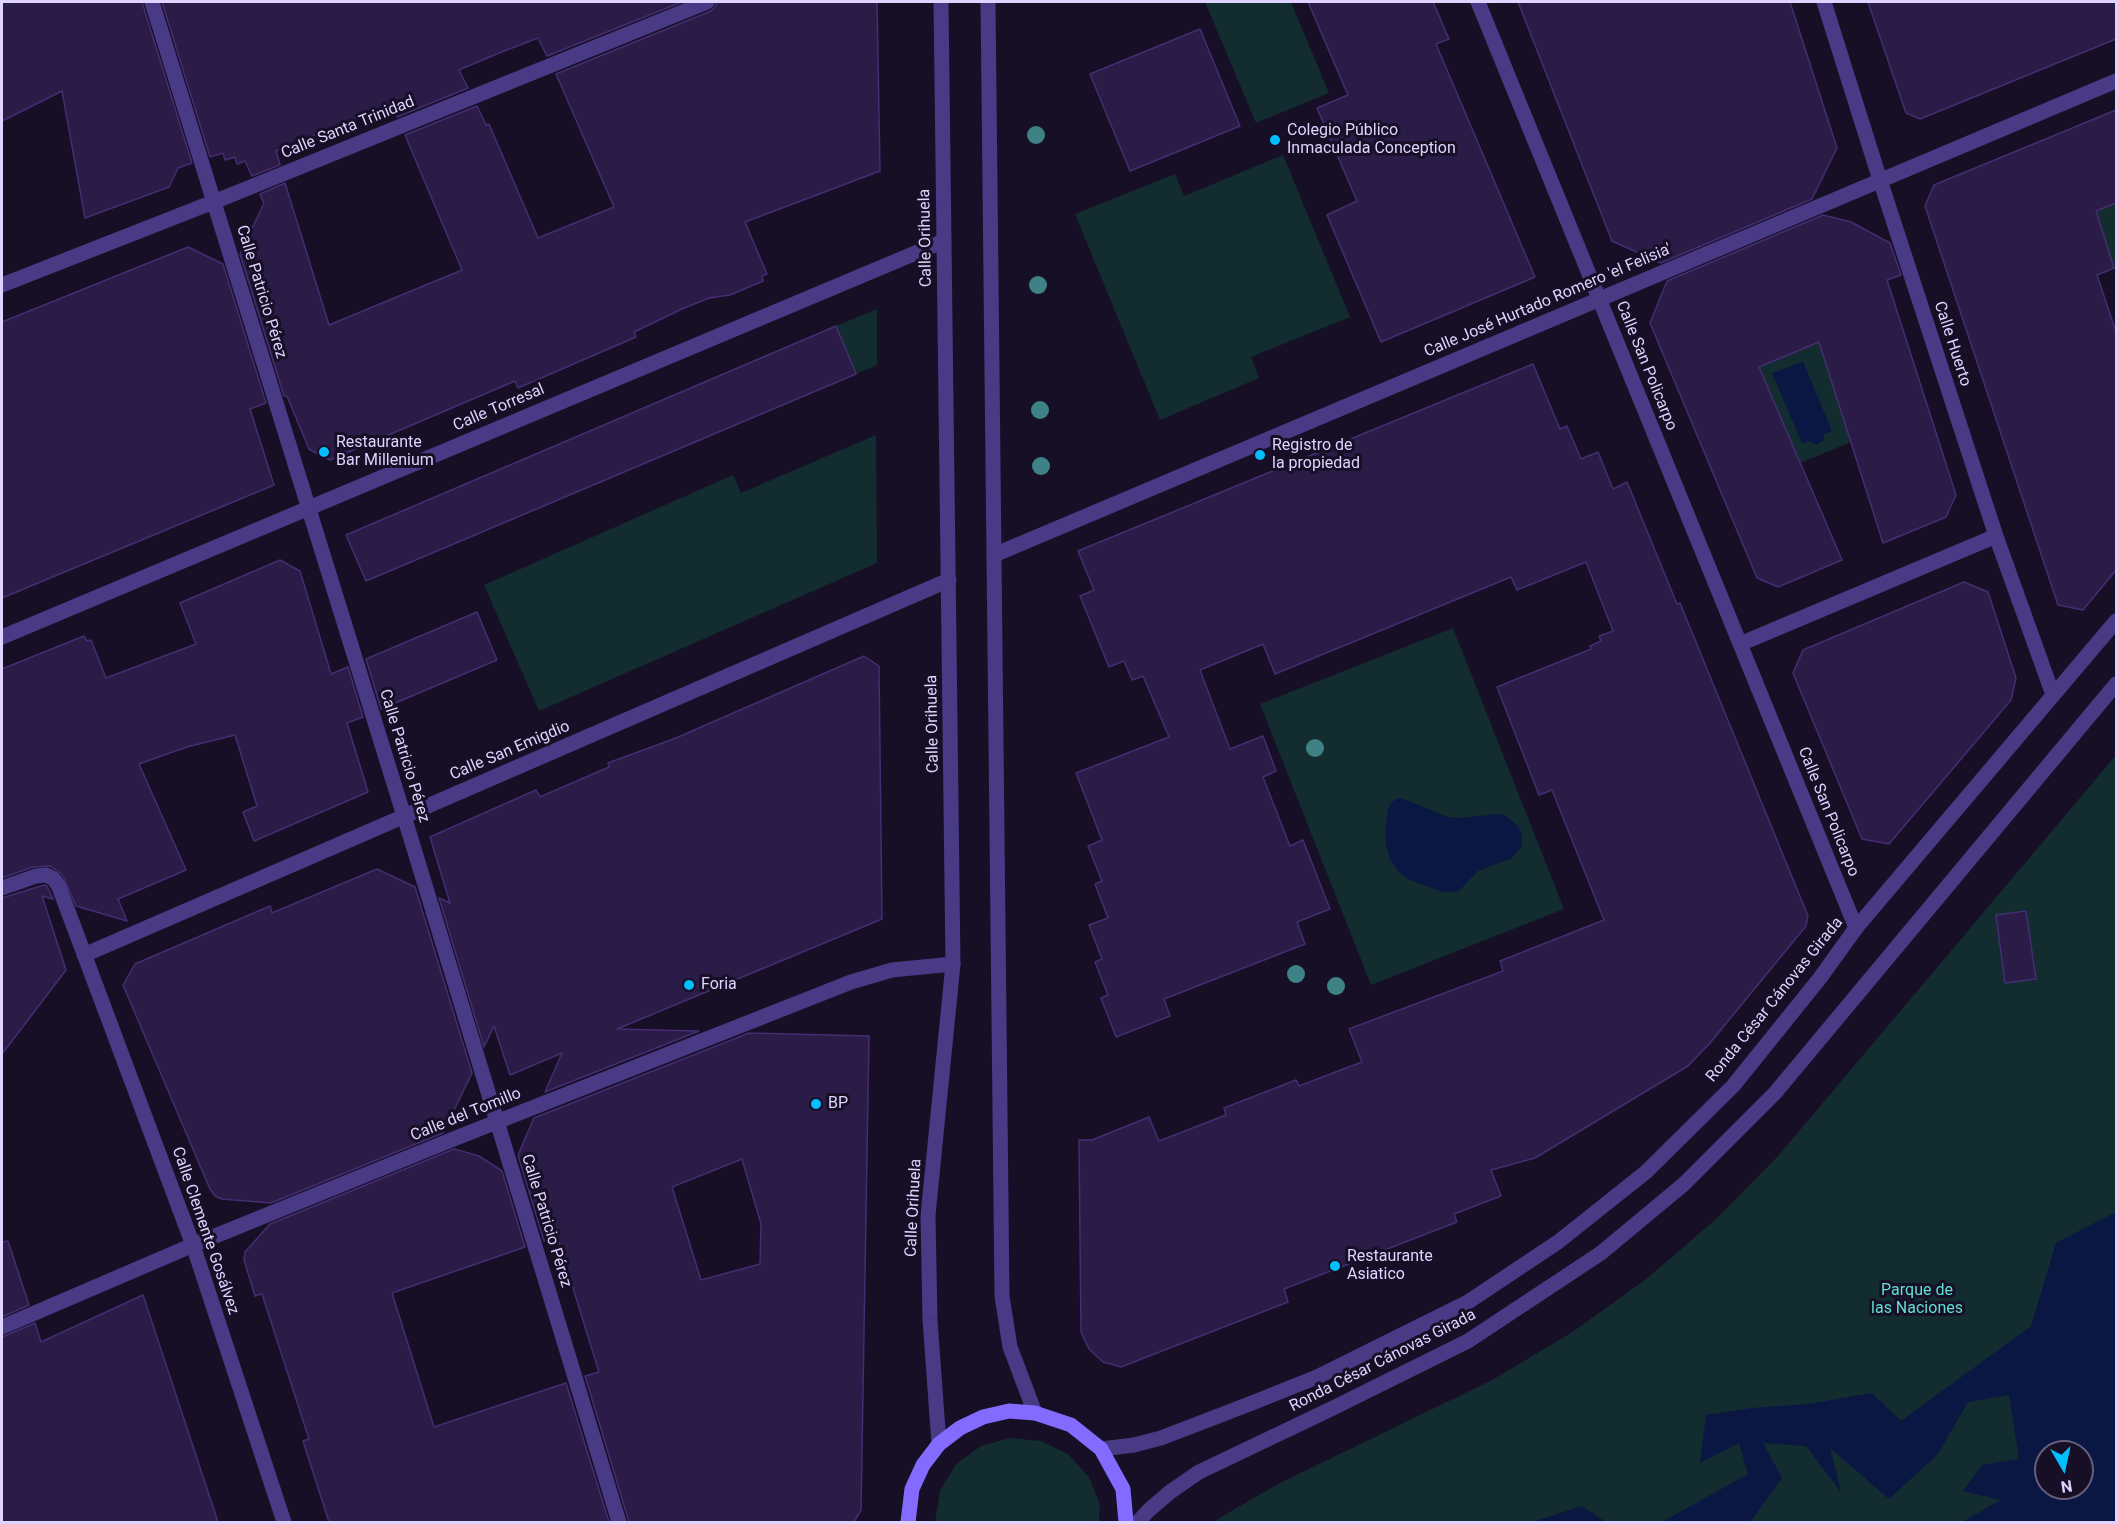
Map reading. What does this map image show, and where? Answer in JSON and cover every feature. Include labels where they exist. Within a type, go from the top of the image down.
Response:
[{"type":"main road","points":[[908,1522],[912,1489],[923,1465],[939,1444],[960,1428],[983,1417],[1009,1411],[1035,1413],[1071,1425],[1101,1449],[1123,1488],[1126,1522]]},
{"type":"street","name":"Calle Patricio Pérez","points":[[152,2],[404,816],[619,1522]]},
{"type":"street","name":"Calle Santa Trinidad","points":[[2,285],[214,202],[707,2]]},
{"type":"street","name":"Calle Orihuela","points":[[939,1444],[930,1320],[928,1215],[953,964],[941,2]]},
{"type":"street","points":[[988,2],[1002,1296],[1010,1347],[1035,1413]]},
{"type":"street","name":"Calle San Policarpo","points":[[1478,2],[1856,928]]},
{"type":"street","name":"Calle Huerto","points":[[1824,2],[1996,536],[2053,695]]},
{"type":"street","name":"Calle José Hurtado Romero 'el Felisia'","points":[[994,555],[2116,81]]},
{"type":"street","name":"Calle Torresal","points":[[2,637],[944,241]]},
{"type":"street","points":[[1740,644],[1996,536]]},
{"type":"street","name":"Calle San Emigdio","points":[[84,955],[949,580]]},
{"type":"street","name":"Ronda César Cánovas Girada","points":[[1101,1449],[1134,1445],[1161,1438],[1317,1377],[1468,1302],[1558,1242],[1646,1172],[1733,1086],[1820,978],[1856,928],[2116,621]]},
{"type":"street","name":"Ronda César Cánovas Girada","points":[[1138,1522],[1170,1492],[1199,1472],[1468,1341],[1601,1253],[1684,1184],[1775,1093],[2116,684]]},
{"type":"street","name":"Calle Clemente Gosálvez","points":[[2,888],[36,876],[46,875],[54,879],[59,887],[193,1245],[284,1522]]},
{"type":"street","name":"Calle del Tomillo","points":[[2,1327],[193,1245],[871,974],[953,964]]},
{"type":"green space","points":[[1205,2],[1291,2],[1329,93],[1256,123]]},
{"type":"green space","points":[[1283,155],[1350,317],[1251,357],[1259,378],[1160,420],[1075,214],[1175,174],[1184,196]]},
{"type":"green space","points":[[2116,203],[2116,274],[2096,211]]},
{"type":"green space","points":[[877,309],[877,365],[856,374],[836,326]]},
{"type":"green space","points":[[1819,342],[1851,442],[1800,463],[1759,367]]},
{"type":"green space","points":[[876,435],[877,563],[539,711],[484,585],[733,475],[741,493]]},
{"type":"green space","points":[[1453,628],[1564,909],[1371,985],[1260,704]]},
{"type":"green space","name":"Parque de las Naciones","points":[[2116,755],[2116,1522],[1215,1522],[1278,1484],[1492,1380],[1571,1333],[1645,1280],[1715,1220],[1779,1155]]},
{"type":"green space","points":[[1010,1438],[1041,1441],[1068,1454],[1089,1477],[1100,1505],[1099,1522],[935,1522],[940,1491],[956,1464],[981,1446]]},
{"type":"water","points":[[1803,362],[1832,431],[1824,434],[1823,441],[1816,445],[1809,441],[1802,443],[1772,373]]},
{"type":"water","points":[[1398,798],[1447,817],[1499,814],[1506,816],[1518,826],[1522,833],[1522,846],[1512,858],[1478,871],[1456,892],[1443,892],[1410,880],[1398,872],[1390,859],[1386,845],[1388,809]]},
{"type":"water","points":[[2116,1212],[2116,1522],[1962,1522],[2001,1500],[1963,1491],[1982,1465],[2019,1459],[2009,1395],[1968,1402],[1938,1454],[1889,1499],[1830,1448],[1841,1492],[1806,1446],[1763,1443],[1782,1478],[1750,1522],[1662,1522],[1748,1474],[1739,1443],[1700,1463],[1706,1415],[1752,1408],[1808,1404],[1872,1393],[1901,1421],[2031,1326],[2056,1243]]},
{"type":"water","points":[[1582,1506],[1606,1522],[1532,1522]]},
{"type":"building","points":[[2,2],[142,2],[192,163],[178,168],[169,187],[85,218],[62,91],[2,121]]},
{"type":"building","points":[[162,2],[682,2],[547,56],[538,38],[499,53],[459,70],[468,88],[397,117],[392,104],[276,151],[280,165],[252,176],[245,161],[237,164],[235,157],[225,160],[223,153],[210,157]]},
{"type":"building","points":[[717,2],[877,2],[880,171],[745,222],[767,274],[762,276],[763,281],[730,295],[709,298],[682,309],[634,332],[636,337],[518,388],[515,381],[330,460],[309,449],[287,396],[284,396],[240,254],[264,203],[260,194],[285,183],[329,325],[462,270],[405,135],[477,106],[486,125],[489,124],[538,238],[614,207],[556,74],[711,11]]},
{"type":"building","points":[[1308,2],[1433,2],[1449,39],[1436,44],[1535,277],[1381,342],[1327,215],[1357,201],[1317,108],[1348,95]]},
{"type":"building","points":[[1518,2],[1790,2],[1837,148],[1812,199],[1661,263],[1612,241]]},
{"type":"building","points":[[1868,2],[2116,2],[2116,39],[1920,119],[1906,113]]},
{"type":"building","points":[[1200,29],[1240,126],[1130,171],[1090,74]]},
{"type":"building","points":[[2116,110],[2116,203],[2096,211],[2114,268],[2097,275],[2116,332],[2116,570],[2083,610],[2058,605],[1925,206],[1934,185]]},
{"type":"building","points":[[1823,215],[1851,222],[1890,243],[1901,275],[1887,280],[1956,495],[1946,517],[1883,543],[1819,342],[1759,367],[1842,560],[1778,587],[1757,578],[1650,323],[1667,281]]},
{"type":"building","points":[[188,247],[223,264],[266,403],[250,409],[274,485],[2,598],[2,322]]},
{"type":"building","points":[[836,326],[856,374],[366,581],[346,535]]},
{"type":"building","points":[[1533,364],[1560,429],[1567,426],[1581,459],[1598,452],[1613,489],[1627,482],[1677,604],[1680,603],[1808,916],[1806,926],[1710,1043],[1688,1066],[1535,1158],[1491,1170],[1501,1196],[1454,1214],[1457,1222],[1284,1289],[1288,1302],[1121,1367],[1103,1362],[1089,1349],[1081,1332],[1079,1140],[1092,1140],[1149,1117],[1159,1141],[1226,1115],[1224,1108],[1296,1080],[1299,1086],[1362,1062],[1349,1029],[1503,971],[1500,961],[1604,920],[1552,790],[1539,795],[1497,687],[1591,649],[1590,646],[1601,641],[1599,636],[1613,631],[1586,562],[1517,590],[1511,577],[1275,674],[1263,644],[1200,670],[1230,749],[1263,736],[1276,771],[1263,777],[1290,846],[1303,840],[1330,909],[1297,922],[1305,944],[1164,999],[1170,1016],[1116,1037],[1101,998],[1108,995],[1095,962],[1102,959],[1089,925],[1108,918],[1095,884],[1102,881],[1088,846],[1102,840],[1076,773],[1169,737],[1143,676],[1132,680],[1124,661],[1109,667],[1080,596],[1094,590],[1078,551]]},
{"type":"building","points":[[280,560],[300,571],[331,674],[348,667],[363,717],[347,723],[368,792],[254,841],[243,812],[257,806],[235,735],[187,747],[139,764],[186,870],[118,899],[127,921],[76,906],[62,874],[50,866],[33,867],[2,878],[2,669],[84,636],[87,641],[91,640],[106,678],[196,644],[180,603]]},
{"type":"building","points":[[1964,582],[1988,592],[2016,678],[2011,700],[1889,844],[1862,839],[1793,673],[1803,650]]},
{"type":"building","points":[[477,612],[497,660],[381,709],[366,659]]},
{"type":"building","points":[[864,656],[879,666],[882,919],[617,1029],[699,1031],[545,1092],[562,1053],[510,1075],[494,1026],[484,1047],[439,898],[450,903],[430,837],[536,790],[540,797],[609,767],[608,763],[676,738]]},
{"type":"building","points":[[377,869],[415,887],[472,1073],[443,1133],[271,1203],[222,1199],[215,1196],[123,985],[135,964],[270,906],[272,913]]},
{"type":"building","points":[[47,886],[53,899],[42,896],[66,970],[2,1054],[2,898]]},
{"type":"building","points":[[2026,911],[2036,979],[2005,983],[1996,915]]},
{"type":"building","points":[[749,1033],[869,1036],[861,1510],[854,1522],[629,1522],[585,1376],[599,1372],[557,1236],[544,1241],[518,1155],[534,1118]],"holes":[[[742,1159],[761,1224],[760,1264],[701,1280],[672,1187]]]},
{"type":"building","points":[[454,1149],[479,1156],[502,1171],[525,1247],[392,1293],[434,1427],[566,1383],[609,1522],[329,1522],[303,1441],[309,1439],[262,1294],[255,1296],[244,1260],[245,1252],[270,1224]]},
{"type":"building","points":[[8,1241],[29,1305],[2,1317],[2,1242]]},
{"type":"building","points":[[143,1295],[218,1522],[2,1522],[2,1337],[35,1323],[41,1342]]},
{"type":"place","name":"Colegio Público Inmaculada Conception","points":[[1275,140]]},
{"type":"place","name":"Restaurante Bar Millenium","points":[[324,452]]},
{"type":"place","name":"Registro de la propiedad","points":[[1260,455]]},
{"type":"place","name":"Foria","points":[[689,985]]},
{"type":"place","name":"BP","points":[[816,1104]]},
{"type":"place","name":"Restaurante Asiatico","points":[[1335,1266]]}]
